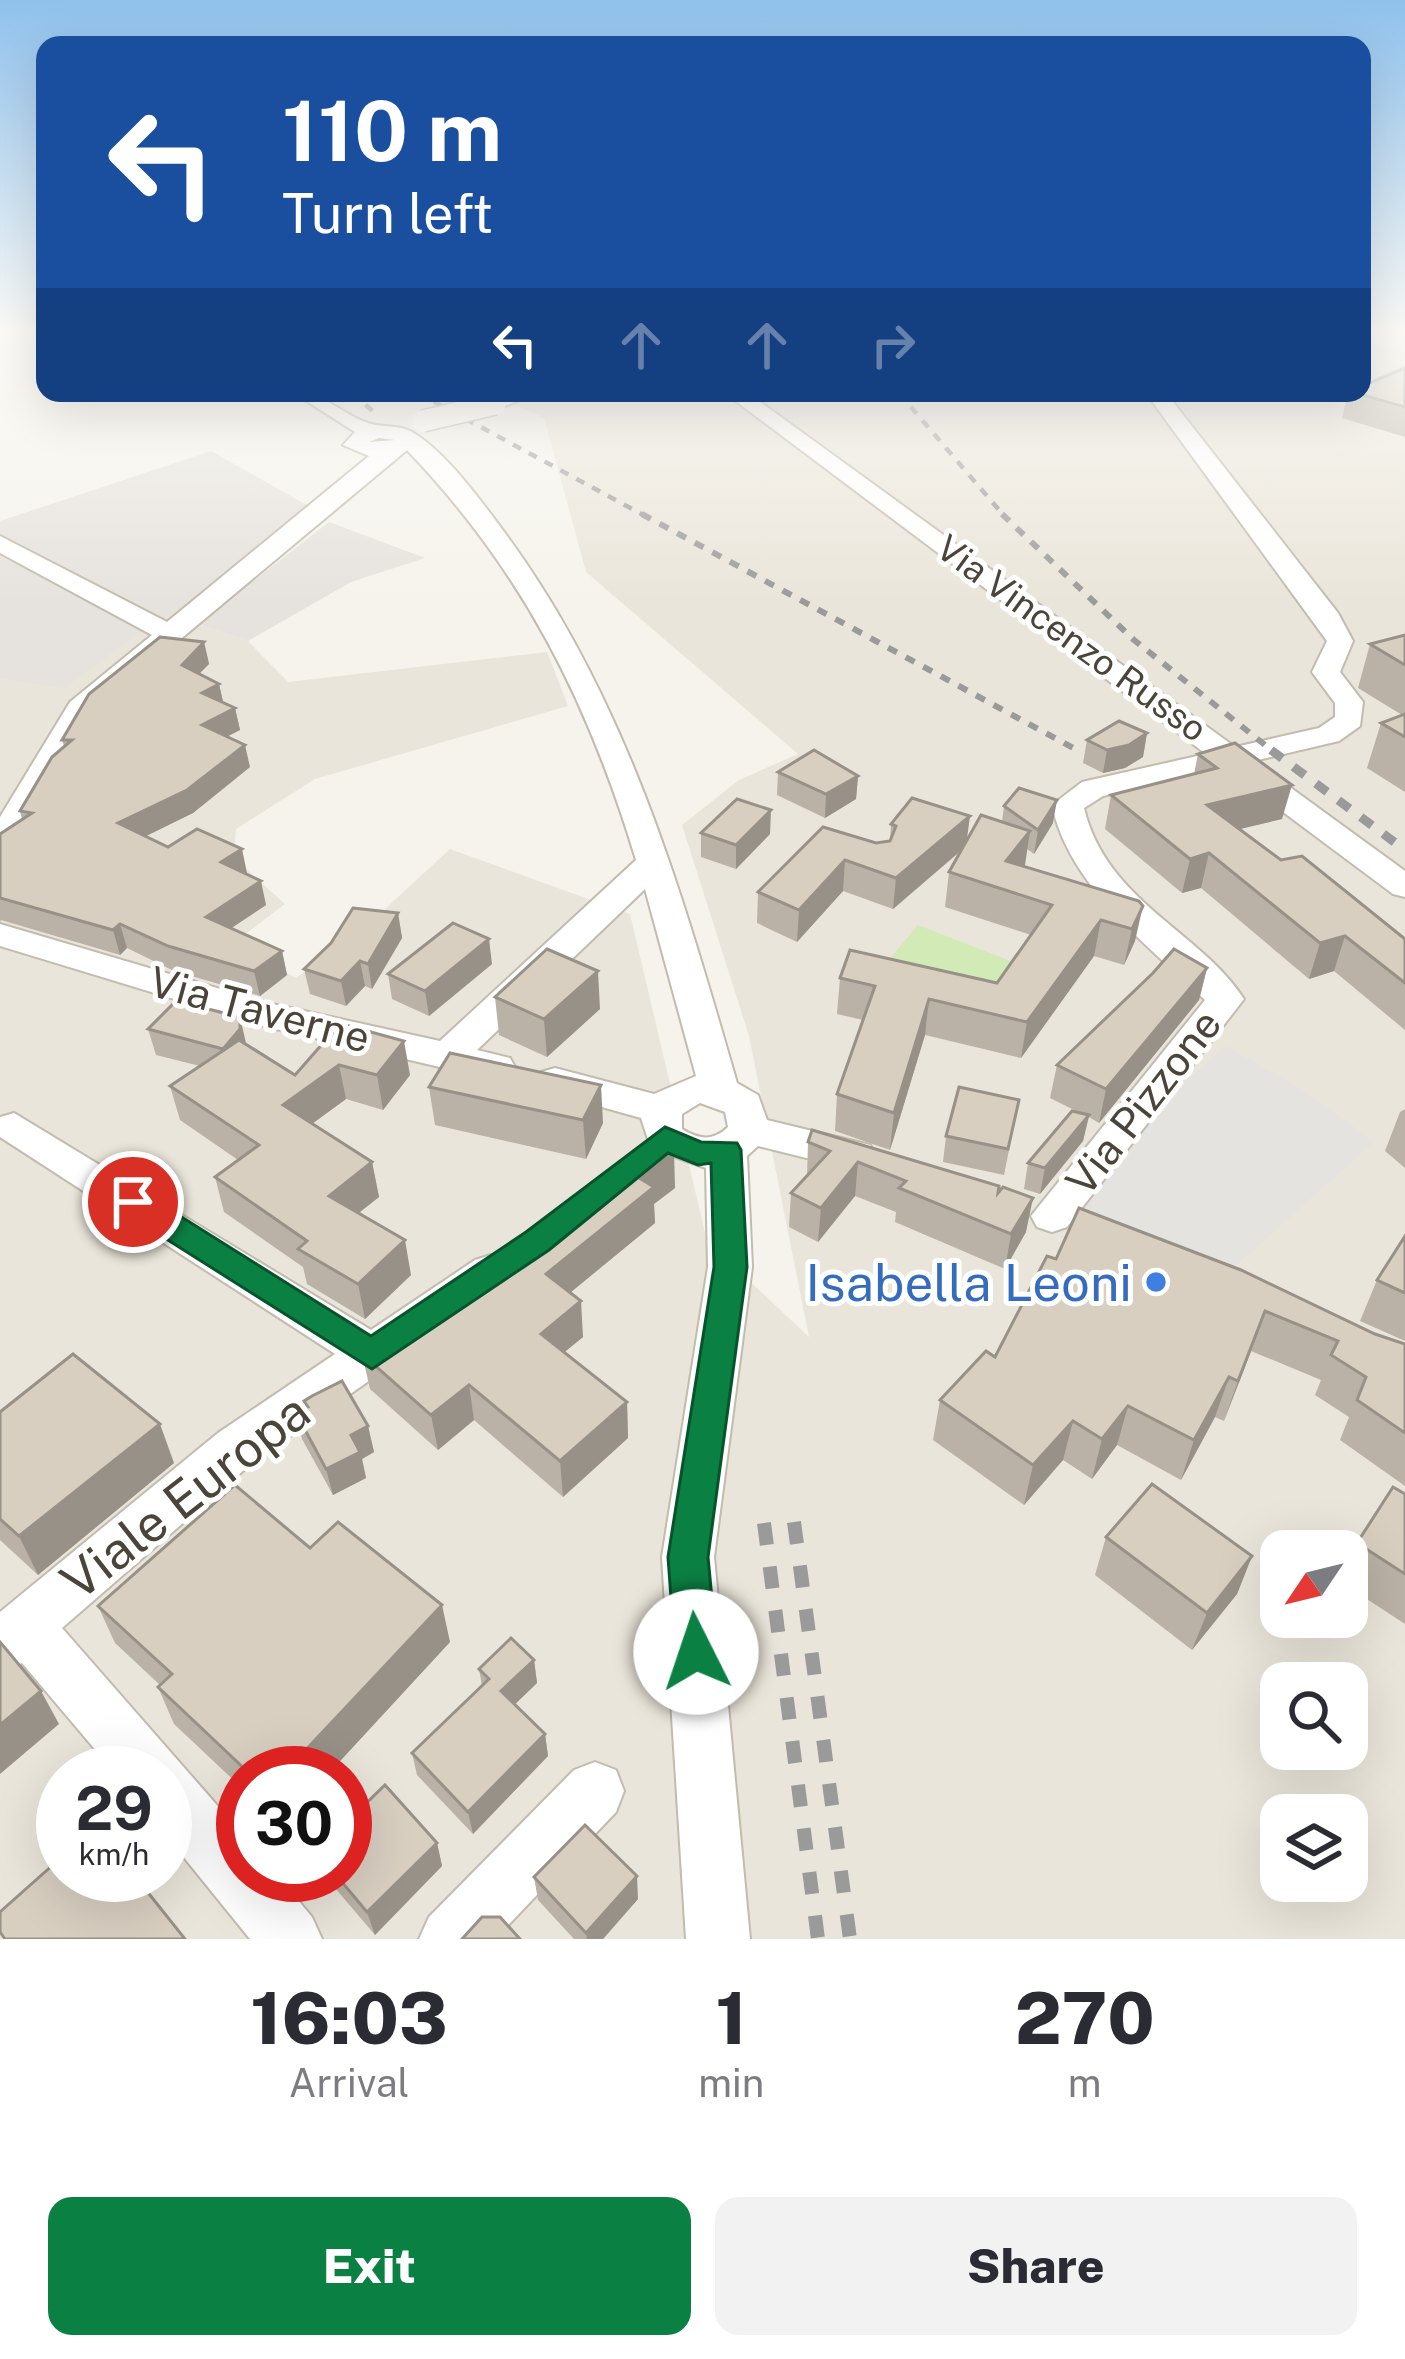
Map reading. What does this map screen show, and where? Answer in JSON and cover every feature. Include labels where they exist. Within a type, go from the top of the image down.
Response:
[{"type":"street","points":[[357,422],[434,462],[497,537],[568,650],[656,860],[718,1091]]},
{"type":"street","points":[[0,844],[80,709],[167,632],[346,489],[387,439],[438,422]]},
{"type":"street","name":"Via Vincenzo Russo","points":[[776,422],[1232,754],[1405,887]]},
{"type":"street","points":[[1178,422],[1276,555],[1297,573],[1340,641],[1361,640],[1376,647]]},
{"type":"street","points":[[0,543],[167,632]]},
{"type":"street","name":"Via Pizzone","points":[[1052,1218],[1226,999],[1118,893],[1068,821],[1068,805],[1093,789],[1329,735],[1350,720],[1349,702],[1326,672],[1340,641]]},
{"type":"street","points":[[446,1056],[656,860]]},
{"type":"street","name":"Via Taverne","points":[[0,935],[263,1014],[610,1093],[652,1139],[698,1154],[737,1140],[891,1166]]},
{"type":"street","points":[[652,1139],[683,1093],[718,1091],[744,1105],[737,1140],[730,1267],[688,1557],[718,1939]]},
{"type":"street","points":[[14,1126],[372,1354]]},
{"type":"street","name":"Viale Europa","points":[[12,1636],[235,1448],[537,1241]]},
{"type":"street","points":[[12,1636],[125,1746]]},
{"type":"street","points":[[485,1927],[595,1791]]},
{"type":"street","points":[[192,1821],[290,1939]]},
{"type":"shaded area","points":[[545,422],[1405,422],[1405,1939],[0,1939],[0,678],[145,629],[198,624],[248,641],[288,682],[547,652],[568,706],[315,779],[236,829],[234,858],[285,904],[232,944],[296,978],[373,920],[450,849],[630,914],[707,1241],[809,1337],[749,1036],[682,825],[739,780],[798,754],[586,572]]},
{"type":"shaded area","points":[[211,451],[312,508],[164,624],[0,537],[0,521]]},
{"type":"shaded area","points":[[329,522],[425,558],[351,582],[248,641],[198,624]]},
{"type":"shaded area","points":[[0,556],[145,629],[64,688],[0,678]]},
{"type":"shaded area","points":[[1226,1046],[1306,1092],[1374,1142],[1231,1270],[1091,1215],[1080,1199],[1133,1125]]},
{"type":"green space","points":[[918,925],[1018,964],[992,1003],[878,973]]},
{"type":"building","points":[[1405,635],[1405,665],[1370,644]]},
{"type":"building","points":[[160,637],[204,642],[182,665],[219,684],[202,693],[235,708],[202,725],[245,745],[187,790],[118,823],[168,847],[197,829],[242,849],[221,862],[261,881],[206,917],[282,951],[254,971],[168,946],[120,924],[113,930],[0,898],[0,834],[32,813],[20,811],[52,757],[72,740],[62,740],[89,694]]},
{"type":"building","points":[[1405,714],[1405,737],[1381,723]]},
{"type":"building","points":[[1119,721],[1147,733],[1129,745],[1107,750],[1087,740]]},
{"type":"building","points":[[1235,743],[1292,785],[1207,805],[1281,860],[1302,856],[1405,939],[1405,983],[1345,936],[1320,943],[1209,853],[1190,859],[1111,795],[1217,768],[1198,754]]},
{"type":"building","points":[[814,750],[858,776],[826,794],[778,772]]},
{"type":"building","points":[[1019,788],[1057,800],[1038,830],[1004,806]]},
{"type":"building","points":[[912,798],[970,816],[896,878],[845,860],[799,910],[758,892],[823,827],[876,843],[890,841],[896,826],[891,824]]},
{"type":"building","points":[[737,799],[771,810],[736,845],[701,833]]},
{"type":"building","points":[[981,815],[1030,831],[1006,861],[1139,901],[1143,906],[1132,929],[1101,920],[1027,1022],[929,999],[894,1113],[837,1094],[875,986],[840,978],[850,950],[997,983],[1052,905],[949,872]]},
{"type":"building","points":[[353,908],[398,913],[368,964],[360,961],[341,981],[304,969],[331,943]]},
{"type":"building","points":[[453,923],[489,939],[425,991],[388,974]]},
{"type":"building","points":[[547,949],[598,971],[544,1019],[495,997]]},
{"type":"building","points":[[1174,949],[1207,968],[1106,1089],[1057,1065],[1153,973]]},
{"type":"building","points":[[176,1001],[240,1017],[240,1029],[223,1049],[148,1029]]},
{"type":"building","points":[[349,1026],[404,1041],[377,1075],[339,1065],[283,1105],[372,1162],[329,1196],[405,1240],[358,1284],[298,1249],[307,1241],[215,1177],[259,1145],[170,1086],[239,1040],[295,1075],[332,1033],[345,1036]]},
{"type":"building","points":[[450,1053],[601,1085],[583,1120],[429,1087]]},
{"type":"building","points":[[959,1087],[1019,1100],[1008,1149],[946,1136]]},
{"type":"building","points":[[1072,1111],[1089,1115],[1045,1168],[1028,1163]]},
{"type":"building","points":[[812,1130],[999,1186],[998,1193],[1003,1187],[1033,1198],[1011,1234],[899,1188],[906,1181],[858,1162],[821,1208],[791,1193],[830,1151],[808,1142]]},
{"type":"building","points":[[654,1139],[674,1152],[641,1179],[654,1187],[546,1274],[581,1301],[541,1334],[627,1402],[560,1461],[469,1385],[431,1415],[362,1354],[424,1308],[432,1315]]},
{"type":"building","points":[[1079,1208],[1241,1270],[1405,1344],[1405,1433],[1357,1400],[1366,1377],[1331,1355],[1338,1341],[1265,1311],[1238,1381],[1229,1377],[1194,1440],[1128,1406],[1102,1439],[1073,1421],[1033,1465],[940,1400],[986,1351],[995,1357],[1047,1256],[1056,1259]]},
{"type":"building","points":[[1405,1236],[1405,1293],[1377,1280]]},
{"type":"building","points":[[73,1354],[160,1424],[19,1536],[0,1519],[0,1412]]},
{"type":"building","points":[[342,1381],[368,1426],[351,1435],[360,1452],[326,1469],[296,1413],[308,1407],[304,1401]]},
{"type":"building","points":[[1152,1484],[1252,1556],[1207,1613],[1106,1537]]},
{"type":"building","points":[[235,1485],[310,1548],[338,1522],[442,1605],[309,1746],[220,1746],[158,1687],[172,1674],[98,1606]]},
{"type":"building","points":[[1393,1487],[1405,1494],[1405,1574],[1368,1550],[1365,1530]]},
{"type":"building","points":[[511,1638],[534,1660],[501,1691],[545,1734],[468,1812],[412,1753],[489,1679],[479,1669]]},
{"type":"building","points":[[0,1642],[41,1691],[0,1725]]},
{"type":"building","points":[[385,1785],[437,1843],[367,1912],[359,1902],[372,1902],[372,1798]]},
{"type":"building","points":[[585,1825],[637,1876],[586,1933],[534,1877]]},
{"type":"building","points":[[36,1880],[36,1902],[156,1902],[185,1939],[5,1939],[0,1932],[0,1912]]},
{"type":"building","points":[[482,1917],[500,1917],[520,1939],[462,1939]]},
{"type":"railway","points":[[472,422],[647,517]]},
{"type":"railway","points":[[924,422],[1004,516]]},
{"type":"railway","points":[[642,514],[1075,749]]},
{"type":"railway","points":[[1004,516],[1134,640],[1275,753]]},
{"type":"railway","points":[[1271,750],[1275,753]]},
{"type":"railway","points":[[1275,753],[1405,850]]},
{"type":"railway","points":[[794,1522],[850,1939]]},
{"type":"railway","points":[[764,1523],[818,1939]]},
{"type":"place","name":"Isabella Leoni","points":[[1156,1282]]},
{"type":"route","points":[[133,1202],[372,1354],[537,1241],[665,1138],[698,1154],[726,1150],[730,1267],[688,1557],[696,1652]]}]
